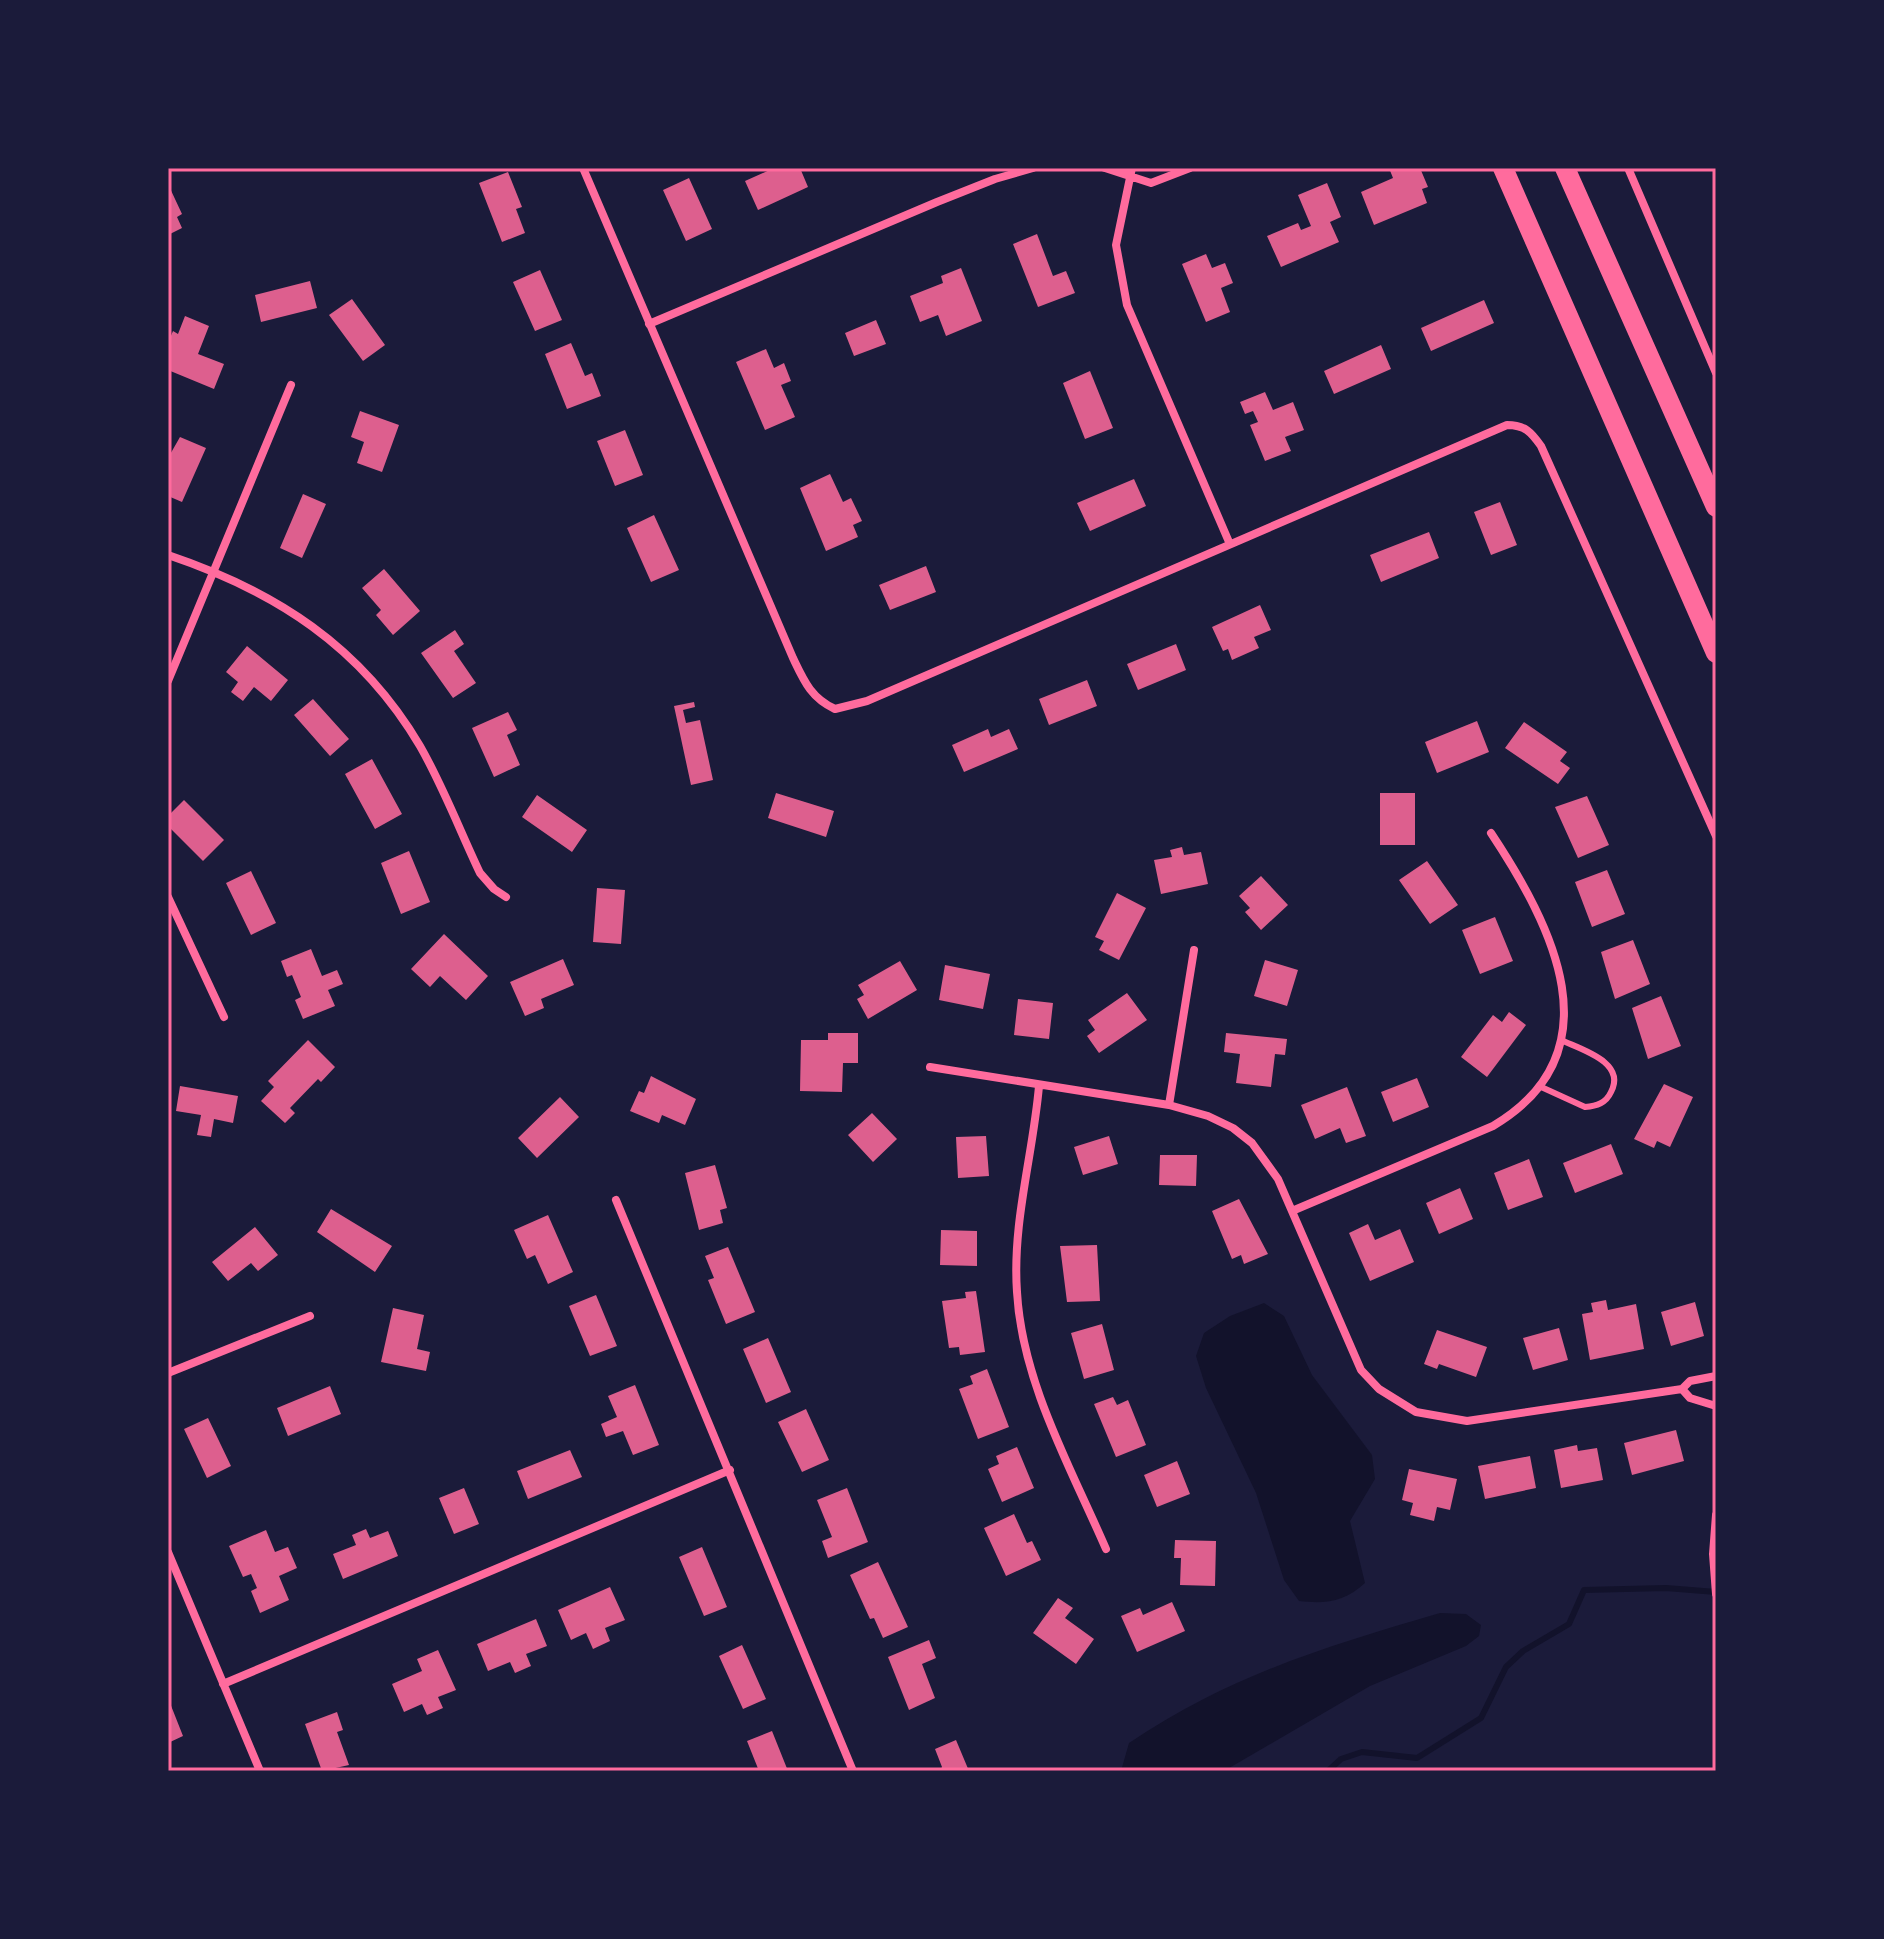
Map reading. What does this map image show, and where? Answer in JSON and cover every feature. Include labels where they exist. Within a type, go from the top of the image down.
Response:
[{"type":"highway","points":[[1503,168],[1716,653]]},
{"type":"highway","points":[[1565,168],[1716,507]]},
{"type":"highway","points":[[1691,452],[1716,480]]},
{"type":"street","points":[[583,168],[793,658],[809,692],[835,709],[867,701],[1229,542],[1507,425],[1529,430],[1541,446],[1716,836]]},
{"type":"street","points":[[649,324],[937,202],[1033,168]]},
{"type":"street","points":[[1105,168],[1131,172],[1151,183],[1190,168]]},
{"type":"street","points":[[1628,168],[1716,373]]},
{"type":"street","points":[[1131,172],[1116,245],[1127,305],[1229,542]]},
{"type":"street","points":[[168,681],[291,385]]},
{"type":"street","points":[[168,555],[215,571],[283,604],[352,659],[389,699],[421,747],[480,873],[506,897]]},
{"type":"street","points":[[1292,1211],[1493,1126],[1521,1107],[1539,1086],[1555,1059],[1566,1003],[1562,975],[1534,903],[1491,833]]},
{"type":"street","points":[[168,897],[224,1017]]},
{"type":"street","points":[[1169,1105],[1194,950]]},
{"type":"street","points":[[930,1067],[1169,1105],[1208,1116],[1233,1128],[1267,1160],[1292,1211],[1355,1361],[1379,1389],[1416,1412],[1442,1420],[1490,1420],[1559,1406],[1682,1389],[1690,1381],[1716,1376]]},
{"type":"street","points":[[1039,1086],[1022,1198],[1017,1292],[1031,1366],[1047,1414],[1106,1549]]},
{"type":"street","points":[[616,1200],[853,1771]]},
{"type":"street","points":[[168,1373],[310,1316]]},
{"type":"street","points":[[1682,1389],[1690,1398],[1716,1406]]},
{"type":"street","points":[[223,1684],[730,1470]]},
{"type":"street","points":[[1716,1515],[1716,1594]]},
{"type":"street","points":[[168,1552],[260,1771]]},
{"type":"lane","points":[[1539,1086],[1585,1107],[1604,1102],[1612,1091],[1613,1071],[1606,1062],[1561,1040]]},
{"type":"shaded area","points":[[1264,1303],[1284,1316],[1312,1375],[1372,1455],[1375,1479],[1350,1521],[1365,1583],[1350,1594],[1334,1600],[1299,1601],[1284,1580],[1256,1493],[1206,1388],[1196,1356],[1204,1333],[1230,1316]]},
{"type":"shaded area","points":[[1440,1613],[1466,1614],[1481,1625],[1479,1636],[1466,1646],[1370,1686],[1224,1771],[1121,1771],[1129,1743],[1204,1699],[1279,1665]]},
{"type":"building","points":[[774,168],[800,168],[808,187],[758,210],[745,181]]},
{"type":"building","points":[[1389,168],[1420,168],[1428,187],[1422,189],[1427,203],[1374,225],[1361,192],[1393,178]]},
{"type":"building","points":[[508,172],[522,207],[516,209],[525,233],[502,242],[479,183]]},
{"type":"building","points":[[689,178],[712,229],[686,241],[663,190]]},
{"type":"building","points":[[1327,183],[1341,217],[1330,222],[1339,242],[1281,267],[1267,236],[1298,223],[1301,230],[1311,226],[1298,195]]},
{"type":"building","points":[[168,184],[182,214],[177,217],[182,228],[168,235]]},
{"type":"building","points":[[1037,234],[1053,276],[1066,271],[1075,293],[1038,307],[1013,244]]},
{"type":"building","points":[[1206,254],[1212,268],[1225,263],[1233,283],[1221,288],[1230,312],[1206,322],[1182,264]]},
{"type":"building","points":[[961,268],[982,321],[946,336],[938,315],[920,322],[910,296],[943,283],[941,276]]},
{"type":"building","points":[[540,270],[562,320],[535,331],[513,282]]},
{"type":"building","points":[[310,281],[317,308],[261,322],[255,295]]},
{"type":"building","points":[[352,299],[385,345],[363,361],[329,315]]},
{"type":"building","points":[[1484,300],[1494,323],[1431,351],[1421,328]]},
{"type":"building","points":[[185,316],[209,326],[198,354],[224,364],[214,389],[168,370],[168,343],[173,331],[178,334]]},
{"type":"building","points":[[876,320],[886,344],[854,356],[845,333]]},
{"type":"building","points":[[571,343],[585,376],[592,373],[601,396],[567,409],[545,354]]},
{"type":"building","points":[[1381,345],[1391,369],[1334,394],[1324,371]]},
{"type":"building","points":[[766,349],[774,368],[784,363],[791,381],[781,385],[795,417],[765,430],[736,362]]},
{"type":"building","points":[[1090,371],[1113,428],[1085,439],[1063,383]]},
{"type":"building","points":[[1265,392],[1273,410],[1293,402],[1304,430],[1285,437],[1291,451],[1265,461],[1250,425],[1258,422],[1253,411],[1245,414],[1240,402]]},
{"type":"building","points":[[360,411],[399,425],[382,472],[357,463],[364,442],[351,437]]},
{"type":"building","points":[[625,430],[643,475],[615,486],[597,441]]},
{"type":"building","points":[[180,437],[206,448],[182,502],[168,496],[168,458]]},
{"type":"building","points":[[830,474],[843,502],[851,498],[862,521],[853,525],[858,537],[826,551],[800,488]]},
{"type":"building","points":[[1134,479],[1146,506],[1090,531],[1077,503]]},
{"type":"building","points":[[303,494],[326,504],[302,558],[280,548]]},
{"type":"building","points":[[1500,502],[1517,545],[1491,555],[1474,512]]},
{"type":"building","points":[[654,515],[679,570],[651,582],[627,528]]},
{"type":"building","points":[[1429,532],[1439,558],[1381,582],[1370,555]]},
{"type":"building","points":[[926,566],[936,592],[890,610],[879,585]]},
{"type":"building","points":[[384,569],[420,611],[393,635],[376,615],[381,610],[362,588]]},
{"type":"building","points":[[1260,605],[1271,630],[1254,637],[1259,648],[1232,660],[1228,649],[1223,651],[1212,627]]},
{"type":"building","points":[[455,630],[464,644],[454,651],[476,683],[453,698],[421,653]]},
{"type":"building","points":[[1176,644],[1186,670],[1138,690],[1127,664]]},
{"type":"building","points":[[247,646],[288,680],[271,701],[254,687],[243,701],[231,692],[238,682],[226,672]]},
{"type":"building","points":[[1087,680],[1097,706],[1049,725],[1039,699]]},
{"type":"building","points":[[313,699],[349,739],[330,756],[294,715]]},
{"type":"building","points":[[694,702],[695,707],[683,710],[686,723],[700,720],[713,780],[691,785],[674,706]]},
{"type":"building","points":[[508,712],[517,730],[507,735],[520,765],[494,777],[472,728]]},
{"type":"building","points":[[1477,721],[1489,752],[1437,773],[1425,742]]},
{"type":"building","points":[[1524,722],[1567,752],[1560,761],[1570,768],[1558,784],[1505,748]]},
{"type":"building","points":[[988,729],[991,737],[1009,729],[1018,749],[964,772],[952,745]]},
{"type":"building","points":[[372,759],[402,814],[375,829],[345,774]]},
{"type":"building","points":[[776,793],[834,811],[826,837],[768,818]]},
{"type":"building","points":[[1380,793],[1415,793],[1415,845],[1380,845]]},
{"type":"building","points":[[537,795],[587,830],[572,852],[522,817]]},
{"type":"building","points":[[1587,796],[1609,845],[1578,858],[1555,807]]},
{"type":"building","points":[[184,800],[224,840],[203,861],[168,826],[168,816]]},
{"type":"building","points":[[1182,847],[1184,855],[1201,852],[1208,884],[1161,894],[1154,860],[1172,857],[1170,850]]},
{"type":"building","points":[[409,851],[430,902],[401,914],[381,863]]},
{"type":"building","points":[[1427,861],[1458,905],[1430,924],[1399,880]]},
{"type":"building","points":[[1607,870],[1625,914],[1592,927],[1575,882]]},
{"type":"building","points":[[251,871],[276,923],[251,935],[226,883]]},
{"type":"building","points":[[1261,876],[1288,905],[1261,930],[1245,912],[1250,908],[1239,896]]},
{"type":"building","points":[[597,888],[625,890],[621,944],[593,942]]},
{"type":"building","points":[[1117,893],[1146,908],[1119,960],[1099,950],[1104,941],[1095,937]]},
{"type":"building","points":[[1495,917],[1513,961],[1480,974],[1462,930]]},
{"type":"building","points":[[444,934],[488,976],[466,1000],[440,976],[430,987],[411,969]]},
{"type":"building","points":[[1633,940],[1650,984],[1615,999],[1601,952]]},
{"type":"building","points":[[311,949],[322,976],[337,970],[343,984],[328,990],[335,1006],[303,1019],[295,1000],[301,997],[292,975],[287,977],[281,961]]},
{"type":"building","points":[[563,959],[574,985],[541,999],[544,1008],[525,1016],[510,982]]},
{"type":"building","points":[[1265,960],[1298,970],[1287,1006],[1254,996]]},
{"type":"building","points":[[900,961],[917,990],[868,1019],[857,999],[864,995],[858,985]]},
{"type":"building","points":[[945,965],[990,974],[983,1009],[939,1000]]},
{"type":"building","points":[[1127,993],[1147,1020],[1099,1053],[1087,1036],[1095,1030],[1088,1020]]},
{"type":"building","points":[[1661,996],[1681,1046],[1648,1059],[1632,1008]]},
{"type":"building","points":[[1018,999],[1053,1003],[1049,1039],[1014,1035]]},
{"type":"building","points":[[1509,1012],[1526,1025],[1487,1077],[1461,1057],[1493,1015],[1502,1022]]},
{"type":"building","points":[[828,1033],[858,1033],[858,1063],[843,1063],[842,1092],[800,1091],[801,1040],[828,1040]]},
{"type":"building","points":[[1226,1033],[1287,1039],[1285,1055],[1275,1054],[1271,1087],[1236,1083],[1240,1054],[1224,1052]]},
{"type":"building","points":[[308,1040],[335,1067],[321,1082],[318,1079],[290,1108],[295,1113],[285,1123],[261,1101],[274,1087],[268,1081]]},
{"type":"building","points":[[651,1076],[696,1099],[685,1125],[662,1115],[659,1123],[630,1111],[639,1091],[644,1093]]},
{"type":"building","points":[[1417,1078],[1429,1107],[1393,1122],[1381,1092]]},
{"type":"building","points":[[1664,1084],[1693,1097],[1670,1147],[1657,1141],[1654,1148],[1634,1139]]},
{"type":"building","points":[[180,1086],[238,1096],[233,1123],[214,1119],[211,1137],[197,1135],[201,1115],[176,1111]]},
{"type":"building","points":[[1347,1087],[1366,1136],[1346,1143],[1340,1128],[1315,1139],[1301,1105]]},
{"type":"building","points":[[560,1097],[579,1117],[537,1158],[518,1138]]},
{"type":"building","points":[[872,1113],[897,1139],[873,1162],[848,1135]]},
{"type":"building","points":[[986,1136],[989,1176],[958,1178],[956,1137]]},
{"type":"building","points":[[1109,1136],[1118,1164],[1083,1175],[1074,1147]]},
{"type":"building","points":[[1611,1144],[1623,1174],[1575,1193],[1563,1163]]},
{"type":"building","points":[[1160,1155],[1197,1155],[1196,1186],[1159,1185]]},
{"type":"building","points":[[1529,1159],[1543,1197],[1508,1210],[1494,1173]]},
{"type":"building","points":[[715,1165],[727,1208],[720,1210],[723,1223],[699,1230],[685,1173]]},
{"type":"building","points":[[1460,1188],[1473,1219],[1439,1234],[1426,1203]]},
{"type":"building","points":[[1239,1199],[1268,1254],[1244,1264],[1241,1255],[1232,1259],[1212,1211]]},
{"type":"building","points":[[331,1209],[392,1246],[375,1272],[317,1232]]},
{"type":"building","points":[[548,1215],[573,1272],[548,1284],[535,1255],[527,1259],[514,1230]]},
{"type":"building","points":[[1368,1224],[1375,1240],[1400,1229],[1414,1262],[1370,1281],[1349,1233]]},
{"type":"building","points":[[255,1227],[278,1255],[258,1271],[251,1263],[228,1281],[212,1262]]},
{"type":"building","points":[[941,1230],[977,1231],[977,1266],[940,1265]]},
{"type":"building","points":[[1097,1245],[1100,1301],[1067,1302],[1060,1246]]},
{"type":"building","points":[[728,1247],[755,1312],[726,1324],[708,1280],[714,1278],[705,1256]]},
{"type":"building","points":[[976,1291],[985,1352],[960,1355],[959,1347],[949,1348],[942,1301],[966,1298],[965,1292]]},
{"type":"building","points":[[596,1295],[617,1346],[590,1356],[569,1306]]},
{"type":"building","points":[[1606,1300],[1608,1310],[1636,1304],[1644,1349],[1590,1360],[1582,1314],[1593,1312],[1591,1303]]},
{"type":"building","points":[[1695,1302],[1704,1336],[1671,1346],[1661,1312]]},
{"type":"building","points":[[393,1308],[424,1315],[417,1349],[430,1352],[426,1371],[381,1362]]},
{"type":"building","points":[[1102,1324],[1114,1370],[1084,1379],[1071,1333]]},
{"type":"building","points":[[1559,1328],[1568,1360],[1533,1370],[1523,1338]]},
{"type":"building","points":[[1437,1330],[1487,1347],[1476,1377],[1439,1364],[1437,1369],[1424,1364]]},
{"type":"building","points":[[768,1338],[791,1392],[766,1403],[743,1349]]},
{"type":"building","points":[[987,1369],[1009,1427],[978,1439],[959,1389],[973,1384],[970,1376]]},
{"type":"building","points":[[635,1385],[659,1445],[633,1455],[623,1431],[606,1437],[601,1424],[617,1417],[608,1396]]},
{"type":"building","points":[[330,1386],[341,1414],[288,1436],[277,1408]]},
{"type":"building","points":[[1113,1397],[1117,1405],[1128,1400],[1146,1445],[1116,1457],[1094,1404]]},
{"type":"building","points":[[806,1409],[829,1460],[802,1472],[778,1422]]},
{"type":"building","points":[[208,1418],[231,1466],[207,1478],[184,1429]]},
{"type":"building","points":[[1676,1430],[1684,1461],[1632,1475],[1624,1443]]},
{"type":"building","points":[[1577,1445],[1578,1451],[1597,1448],[1603,1480],[1561,1488],[1554,1450]]},
{"type":"building","points":[[1017,1447],[1034,1488],[1002,1502],[988,1469],[999,1464],[996,1456]]},
{"type":"building","points":[[570,1450],[582,1477],[528,1499],[517,1471]]},
{"type":"building","points":[[1530,1456],[1536,1488],[1485,1499],[1478,1466]]},
{"type":"building","points":[[1177,1461],[1190,1494],[1157,1507],[1144,1475]]},
{"type":"building","points":[[1409,1469],[1457,1479],[1450,1510],[1437,1507],[1434,1521],[1410,1515],[1413,1503],[1402,1500]]},
{"type":"building","points":[[464,1488],[479,1524],[454,1534],[439,1498]]},
{"type":"building","points":[[847,1488],[868,1542],[828,1558],[822,1541],[832,1537],[817,1500]]},
{"type":"building","points":[[1014,1514],[1027,1543],[1032,1541],[1041,1560],[1006,1576],[984,1528]]},
{"type":"building","points":[[366,1529],[370,1538],[388,1531],[398,1556],[343,1579],[333,1554],[356,1545],[352,1535]]},
{"type":"building","points":[[266,1530],[275,1552],[288,1547],[297,1568],[279,1576],[289,1600],[260,1613],[251,1591],[257,1588],[251,1574],[243,1577],[229,1546]]},
{"type":"building","points":[[1175,1540],[1216,1541],[1215,1586],[1180,1585],[1181,1558],[1174,1558]]},
{"type":"building","points":[[702,1547],[727,1607],[704,1616],[679,1557]]},
{"type":"building","points":[[878,1562],[908,1627],[883,1638],[874,1618],[870,1619],[850,1575]]},
{"type":"building","points":[[610,1587],[625,1620],[605,1628],[610,1641],[593,1649],[586,1633],[571,1640],[558,1610]]},
{"type":"building","points":[[1058,1598],[1073,1608],[1065,1618],[1094,1639],[1076,1664],[1033,1633]]},
{"type":"building","points":[[1172,1602],[1185,1631],[1137,1652],[1121,1616],[1140,1608],[1143,1615]]},
{"type":"building","points":[[536,1619],[547,1646],[526,1654],[531,1666],[515,1673],[510,1662],[488,1671],[477,1644]]},
{"type":"building","points":[[929,1640],[936,1658],[922,1664],[935,1698],[909,1710],[888,1657]]},
{"type":"building","points":[[742,1645],[766,1699],[743,1709],[719,1656]]},
{"type":"building","points":[[438,1650],[456,1690],[438,1697],[443,1708],[427,1715],[422,1704],[404,1712],[392,1684],[422,1671],[417,1659]]},
{"type":"building","points":[[168,1698],[183,1736],[168,1743]]},
{"type":"building","points":[[337,1712],[343,1730],[337,1732],[349,1765],[322,1771],[305,1724]]},
{"type":"building","points":[[772,1731],[788,1771],[759,1771],[747,1741]]},
{"type":"building","points":[[956,1740],[969,1771],[940,1771],[942,1767],[935,1749]]},
{"type":"waterway","points":[[1328,1771],[1341,1759],[1362,1752],[1417,1758],[1481,1718],[1506,1667],[1523,1651],[1569,1624],[1584,1590],[1666,1588],[1716,1592]]}]
